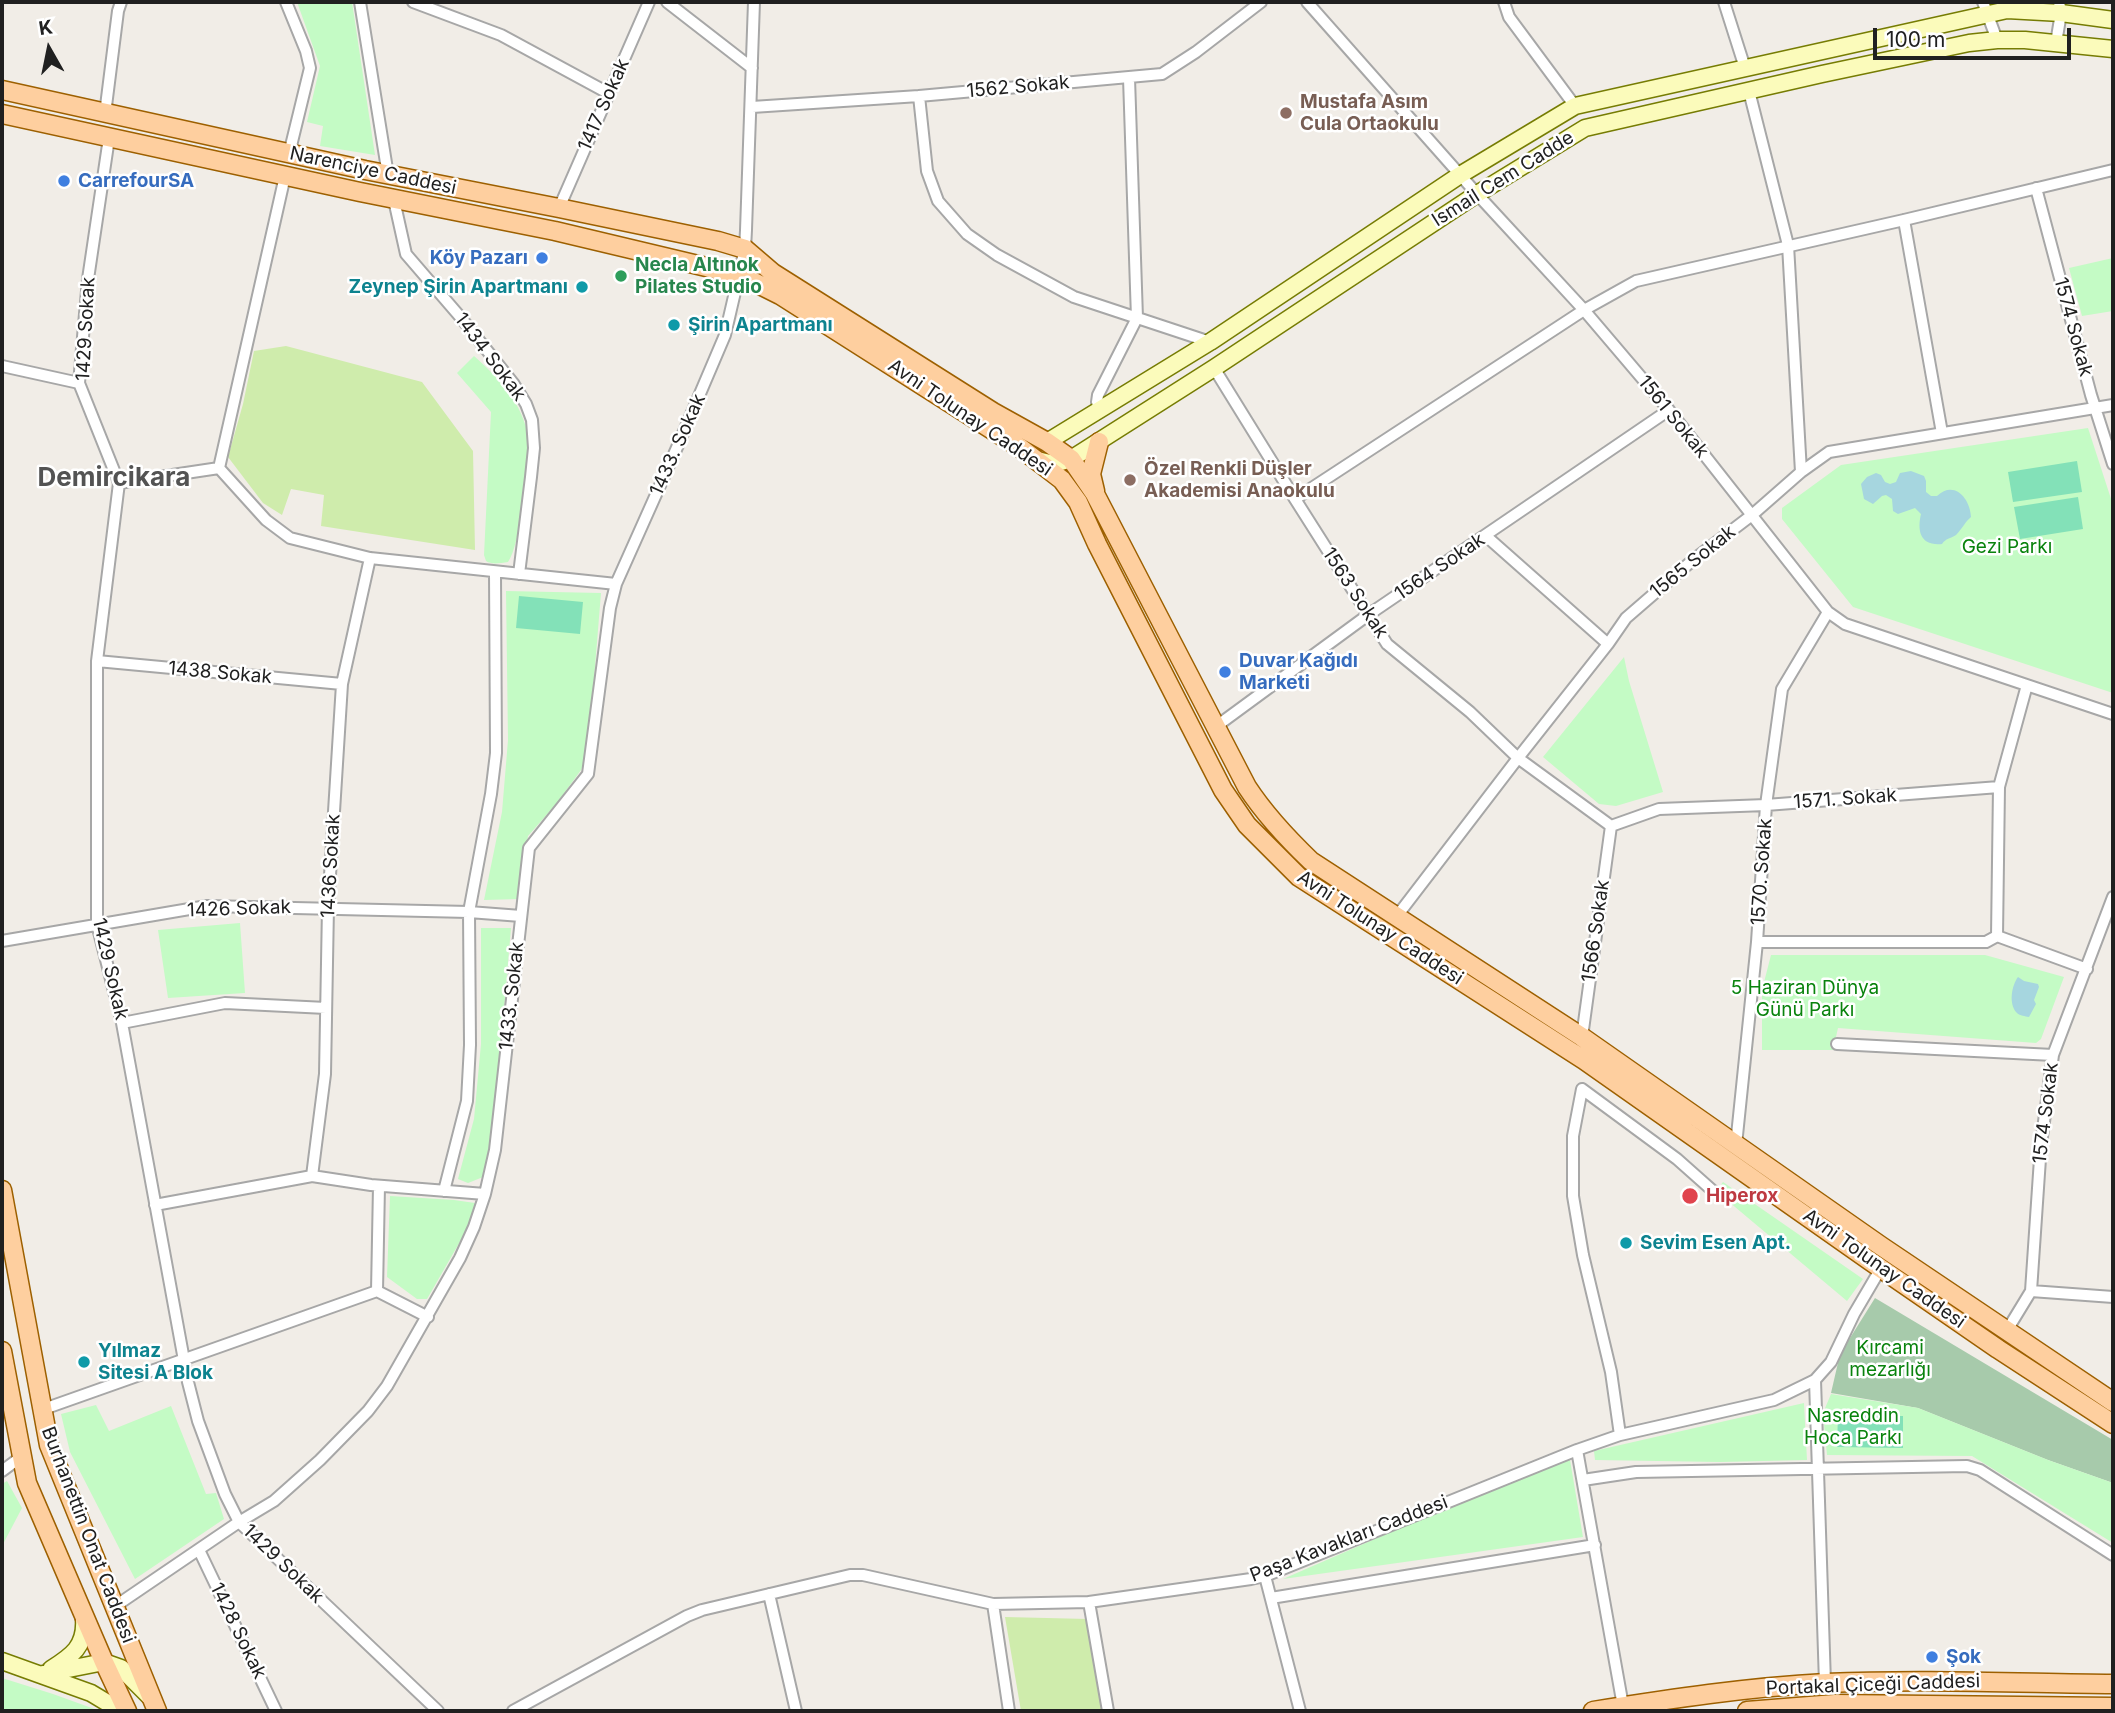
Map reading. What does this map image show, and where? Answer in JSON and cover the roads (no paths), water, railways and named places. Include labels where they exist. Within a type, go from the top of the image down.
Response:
[{"type":"main road","name":"Ismail Cem Cadde","points":[[1047,442],[1210,342],[1460,175],[1575,106],[1745,68],[1986,8],[2060,8],[2113,20]]},
{"type":"main road","name":"Ismail Cem Cadde","points":[[1037,460],[1054,464],[1071,459],[1477,194],[1585,128],[1969,43],[1997,40],[2113,49]]},
{"type":"main road","name":"Narenciye Caddesi","points":[[2,90],[289,154],[718,241],[745,249]]},
{"type":"main road","name":"Narenciye Caddesi","points":[[2,114],[394,200],[555,230],[740,275]]},
{"type":"main road","name":"Avni Tolunay Caddesi","points":[[745,249],[773,273],[1071,459],[1095,494],[1247,787],[1282,834],[1311,861],[1581,1037],[2006,1332],[2113,1402]]},
{"type":"main road","name":"Avni Tolunay Caddesi","points":[[740,275],[780,295],[1037,460],[1062,480],[1078,502],[1223,790],[1247,825],[1299,877],[1584,1060],[1998,1349],[2113,1424]]},
{"type":"main road","points":[[1095,494],[1091,474],[1099,442]]},
{"type":"main road","name":"Burhanettin Onat Caddesi","points":[[2,1190],[49,1445],[155,1705]]},
{"type":"main road","name":"Burhanettin Onat Caddesi","points":[[2,1351],[27,1483],[127,1711]]},
{"type":"main road","points":[[43,1674],[64,1661],[80,1644],[86,1634],[84,1614]]},
{"type":"main road","points":[[2,1661],[91,1693],[121,1711]]},
{"type":"main road","points":[[43,1674],[104,1662],[121,1668],[155,1705]]},
{"type":"main road","name":"Portakal Çiceği Caddesi","points":[[1593,1711],[1756,1689],[1825,1684],[1906,1681],[2113,1684]]},
{"type":"main road","name":"Portakal Çiceği Caddesi","points":[[1758,1710],[1835,1704],[2113,1707]]},
{"type":"street","points":[[105,114],[121,2]]},
{"type":"street","points":[[286,2],[310,68],[289,154]]},
{"type":"street","points":[[360,2],[388,175]]},
{"type":"street","points":[[413,2],[502,35],[610,94]]},
{"type":"street","name":"1417 Sokak","points":[[559,208],[649,2]]},
{"type":"street","points":[[667,2],[752,68]]},
{"type":"street","points":[[740,275],[745,249],[754,2]]},
{"type":"street","name":"1562 Sokak","points":[[752,107],[919,96],[1162,74],[1196,52],[1261,2]]},
{"type":"street","name":"1561 Sokak","points":[[1307,2],[1584,310],[1669,411],[1828,612],[1845,624],[2113,714]]},
{"type":"street","points":[[1504,2],[1509,17],[1575,106]]},
{"type":"street","points":[[1724,2],[1745,68]]},
{"type":"street","points":[[1986,8],[1997,40]]},
{"type":"street","points":[[2056,43],[2060,8]]},
{"type":"street","points":[[1099,410],[1098,395],[1137,318],[1129,78]]},
{"type":"street","points":[[1749,91],[1788,246],[1801,472]]},
{"type":"street","points":[[919,96],[927,171],[938,201],[967,234],[997,255],[1074,297],[1210,342]]},
{"type":"street","name":"1429 Sokak","points":[[109,138],[88,279],[79,383],[119,483],[97,661],[97,924],[122,1023],[184,1361],[198,1421],[225,1494],[239,1522],[438,1711]]},
{"type":"street","points":[[1295,499],[1584,310],[1636,281],[2113,170]]},
{"type":"street","points":[[219,468],[285,176]]},
{"type":"street","name":"1574 Sokak","points":[[2036,188],[2095,408],[2113,464]]},
{"type":"street","name":"1434 Sokak","points":[[394,200],[406,254],[513,383],[532,420],[534,448],[519,574]]},
{"type":"street","points":[[1904,220],[1942,433]]},
{"type":"street","name":"1433. Sokak","points":[[114,1607],[274,1501],[320,1460],[368,1411],[387,1386],[460,1258],[485,1194],[495,1150],[529,848],[588,774],[615,584],[726,335],[740,275]]},
{"type":"street","points":[[2,366],[79,383]]},
{"type":"street","name":"1563 Sokak","points":[[1214,368],[1387,643],[1470,712],[1518,758],[1611,826]]},
{"type":"street","name":"1565 Sokak","points":[[1397,916],[1608,645],[1626,618],[1693,560],[1829,452],[2113,405]]},
{"type":"street","name":"1564 Sokak","points":[[1214,727],[1368,615],[1669,411]]},
{"type":"street","points":[[119,483],[219,468]]},
{"type":"street","points":[[219,468],[266,520],[290,538],[370,558],[615,584]]},
{"type":"street","points":[[1486,536],[1608,645]]},
{"type":"street","name":"1436 Sokak","points":[[312,1176],[325,1074],[328,907],[342,684],[370,558]]},
{"type":"street","points":[[444,1191],[467,1101],[470,1045],[469,912],[496,752],[495,573]]},
{"type":"street","name":"1570. Sokak","points":[[1736,1145],[1757,942],[1766,805],[1782,689],[1828,612]]},
{"type":"street","name":"1438 Sokak","points":[[97,661],[342,684]]},
{"type":"street","points":[[1997,936],[1999,787],[2027,685]]},
{"type":"street","name":"1571. Sokak","points":[[1611,826],[1660,809],[1766,805],[1999,787]]},
{"type":"street","name":"1566 Sokak","points":[[1581,1037],[1611,826]]},
{"type":"street","name":"1574 Sokak","points":[[2006,1332],[2031,1291],[2041,1144],[2053,1055],[2113,897]]},
{"type":"street","name":"1426 Sokak","points":[[2,941],[207,906],[328,907],[521,916]]},
{"type":"street","points":[[1757,942],[1986,942],[1997,936],[2087,969]]},
{"type":"street","points":[[122,1023],[225,1003],[326,1008]]},
{"type":"street","points":[[1837,1044],[2053,1055]]},
{"type":"street","points":[[1620,1435],[1611,1372],[1583,1255],[1573,1196],[1573,1136],[1582,1089],[1676,1159],[1713,1191]]},
{"type":"street","points":[[155,1205],[312,1176],[379,1186],[485,1194]]},
{"type":"street","points":[[377,1291],[379,1186]]},
{"type":"street","name":"Paşa Kavakları Caddesi","points":[[513,1711],[687,1616],[702,1610],[850,1575],[863,1575],[993,1604],[1088,1602],[1265,1576],[1577,1450],[1620,1435],[1773,1400],[1815,1380],[1831,1362],[1854,1314],[1881,1268]]},
{"type":"street","points":[[41,1410],[377,1291],[428,1317]]},
{"type":"street","points":[[2031,1291],[2113,1297]]},
{"type":"street","points":[[1815,1380],[1825,1684]]},
{"type":"street","points":[[1577,1450],[1623,1706]]},
{"type":"street","points":[[2,1471],[21,1457]]},
{"type":"street","points":[[1583,1480],[1636,1472],[1967,1466],[1980,1470],[2113,1555]]},
{"type":"street","points":[[1271,1598],[1595,1545]]},
{"type":"street","name":"1428 Sokak","points":[[199,1550],[276,1711]]},
{"type":"street","points":[[1265,1576],[1300,1711]]},
{"type":"street","points":[[769,1594],[796,1711]]},
{"type":"street","points":[[1088,1602],[1108,1711]]},
{"type":"street","points":[[993,1604],[1009,1711]]},
{"type":"water","points":[[1911,471],[1924,476],[1926,492],[1931,496],[1949,490],[1955,491],[1968,503],[1971,517],[1956,535],[1942,544],[1929,543],[1922,536],[1921,514],[1915,508],[1898,514],[1893,511],[1892,499],[1886,495],[1873,504],[1864,499],[1861,484],[1867,477],[1876,473],[1890,484],[1896,482],[1900,473]]},
{"type":"water","points":[[2018,977],[2038,984],[2039,987],[2034,1000],[2036,1004],[2029,1017],[2018,1014],[2014,1009],[2013,990]]},
{"type":"place","name":"Mustafa Asım Cula Ortaokulu","points":[[1286,113]]},
{"type":"place","name":"CarrefourSA","points":[[64,181]]},
{"type":"place","name":"Köy Pazarı","points":[[542,258]]},
{"type":"place","name":"Necla Altınok Pilates Studio","points":[[621,276]]},
{"type":"place","name":"Zeynep Şirin Apartmanı","points":[[582,287]]},
{"type":"place","name":"Şirin Apartmanı","points":[[674,325]]},
{"type":"place","name":"Özel Renkli Düşler Akademisi Anaokulu","points":[[1130,480]]},
{"type":"place","name":"Duvar Kağıdı Marketi","points":[[1225,672]]},
{"type":"place","name":"Hiperox","points":[[1690,1196]]},
{"type":"place","name":"Sevim Esen Apt.","points":[[1626,1243]]},
{"type":"place","name":"Yılmaz Sitesi A Blok","points":[[84,1362]]},
{"type":"place","name":"Şok","points":[[1932,1657]]},
{"type":"district","name":"Demircikara","points":[[114,478]]},
{"type":"park label","name":"Gezi Parkı","points":[[2007,547]]},
{"type":"park label","name":"5 Haziran Dünya Günü Parkı","points":[[1805,999]]},
{"type":"park label","name":"Kırcami mezarlığı","points":[[1890,1359]]},
{"type":"park label","name":"Nasreddin Hoca Parkı","points":[[1853,1427]]}]
